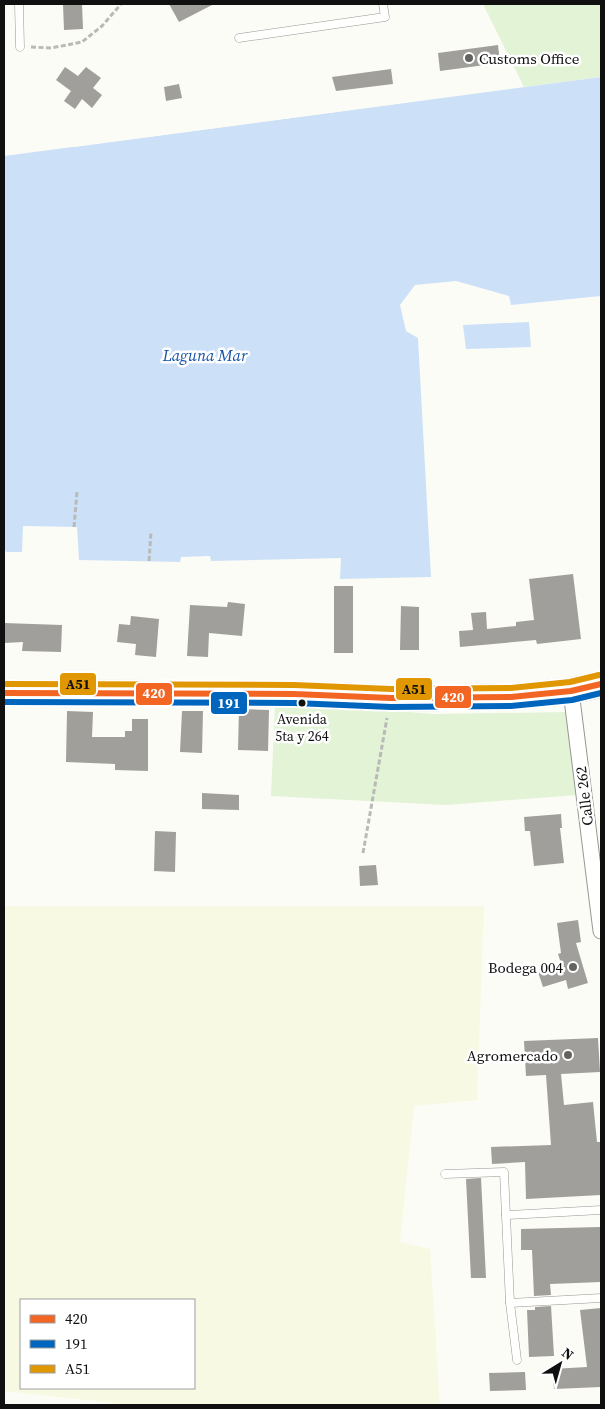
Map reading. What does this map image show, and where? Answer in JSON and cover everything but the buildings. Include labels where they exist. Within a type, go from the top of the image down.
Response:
[{"type":"highway","points":[[4,693],[294,694],[391,698],[511,697],[571,691],[601,684]]},
{"type":"street","name":"Calle 262","points":[[571,691],[598,887],[601,931]]},
{"type":"lane","points":[[18,4],[20,47]]},
{"type":"lane","points":[[239,38],[385,17],[384,4]]},
{"type":"lane","points":[[445,1174],[504,1172],[510,1303],[517,1360]]},
{"type":"lane","points":[[506,1215],[601,1210]]},
{"type":"lane","points":[[510,1303],[601,1298]]},
{"type":"path","points":[[20,47],[51,48],[82,42],[102,26],[121,4]]},
{"type":"path","points":[[74,527],[77,492]]},
{"type":"path","points":[[149,561],[151,532]]},
{"type":"path","points":[[363,852],[391,698]]},
{"type":"green space","points":[[483,4],[601,4],[601,77],[524,87]]},
{"type":"green space","points":[[275,704],[302,704],[434,714],[568,712],[577,795],[446,805],[271,796]]},
{"type":"green space","points":[[4,906],[484,906],[477,1100],[414,1106],[400,1242],[430,1249],[440,1405],[132,1405],[4,1391]]},
{"type":"water","name":"Laguna Mar","points":[[601,77],[601,296],[511,305],[509,296],[456,281],[415,285],[400,305],[406,331],[418,338],[431,577],[340,579],[341,558],[211,561],[210,556],[181,557],[180,562],[79,560],[77,527],[23,526],[22,552],[6,552],[4,547],[4,156]]},
{"type":"water","points":[[529,322],[531,347],[466,349],[463,325]]},
{"type":"pier","points":[[417,98],[418,101],[74,147],[74,144]]},
{"type":"transit line","name":"A51","points":[[4,684],[294,685],[391,689],[511,688],[570,682],[599,675]]},
{"type":"transit line","name":"420","points":[[4,693],[294,694],[391,698],[511,697],[571,691],[601,684]]},
{"type":"transit line","name":"191","points":[[4,702],[294,703],[391,707],[511,706],[572,700],[601,693]]},
{"type":"place","name":"Customs Office","points":[[469,58]]},
{"type":"place","name":"Avenida 5ta y 264","points":[[302,703]]},
{"type":"place","name":"Bodega 004","points":[[573,967]]},
{"type":"place","name":"Agromercado","points":[[568,1055]]}]
